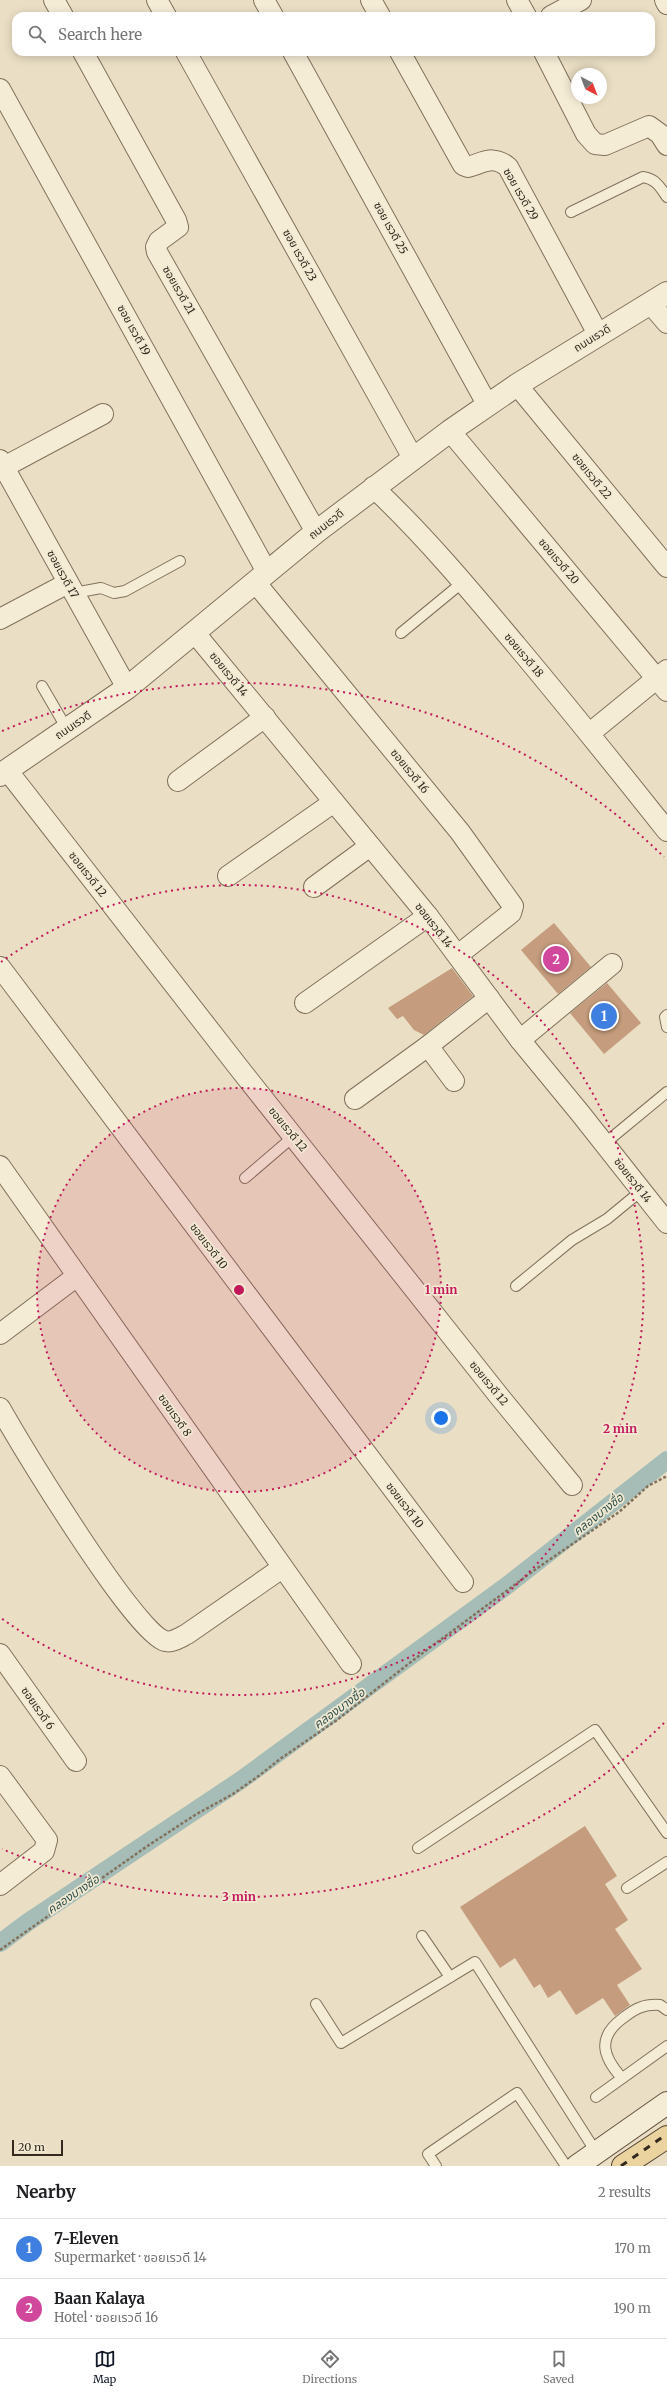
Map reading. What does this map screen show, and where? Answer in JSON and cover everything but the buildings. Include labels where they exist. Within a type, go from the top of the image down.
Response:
[{"type":"main road","points":[[623,2166],[667,2137]]},
{"type":"street","points":[[54,0],[61,12]]},
{"type":"street","points":[[157,0],[164,12]]},
{"type":"street","points":[[264,0],[271,12]]},
{"type":"street","points":[[371,0],[378,12]]},
{"type":"street","points":[[517,0],[524,12]]},
{"type":"street","points":[[558,12],[581,0]]},
{"type":"street","points":[[665,0],[667,4]]},
{"type":"street","name":"ซอยเรวดี 21","points":[[85,56],[176,220],[178,227],[159,242],[156,247],[157,252],[316,532]]},
{"type":"street","name":"ซอย เรวดี 23","points":[[188,56],[413,458]]},
{"type":"street","name":"ซอย เรวดี 25","points":[[295,56],[487,404]]},
{"type":"street","name":"ซอย เรวดี 29","points":[[402,56],[463,165],[468,167],[499,160],[508,167],[598,334]]},
{"type":"street","points":[[546,56],[586,134],[595,144],[605,145],[649,126],[660,134],[667,145]]},
{"type":"street","name":"ซอย เรวดี 19","points":[[0,89],[261,577]]},
{"type":"street","points":[[658,298],[667,323]]},
{"type":"street","name":"ถนนเรวดี","points":[[4,772],[127,688],[316,532],[373,487],[450,430],[487,404],[658,298]]},
{"type":"street","name":"ซอยเรวดี 22","points":[[517,385],[667,567]]},
{"type":"street","points":[[3,469],[102,414]]},
{"type":"street","name":"ซอยเรวดี 20","points":[[450,430],[664,680]]},
{"type":"street","name":"ซอยเรวดี 17","points":[[3,469],[127,688]]},
{"type":"street","name":"ซอยเรวดี 18","points":[[373,487],[411,523],[463,582],[590,734],[667,831]]},
{"type":"street","name":"ซอยเรวดี 16","points":[[261,577],[460,832],[513,906],[511,912],[458,955]]},
{"type":"street","points":[[0,619],[71,588]]},
{"type":"street","name":"ซอยเรวดี 14","points":[[194,632],[428,916],[520,1040],[667,1223]]},
{"type":"street","points":[[590,734],[664,680]]},
{"type":"street","points":[[178,781],[265,717]]},
{"type":"street","name":"ซอยเรวดี 12","points":[[4,772],[499,1396],[572,1485]]},
{"type":"street","points":[[228,876],[334,802]]},
{"type":"street","points":[[314,887],[370,846]]},
{"type":"street","points":[[305,1003],[428,916]]},
{"type":"street","points":[[520,1040],[612,964]]},
{"type":"street","name":"ซอยเรวดี 10","points":[[0,968],[463,1582]]},
{"type":"street","points":[[355,1099],[428,1046],[489,998]]},
{"type":"street","points":[[428,1046],[454,1081]]},
{"type":"street","name":"ซอยเรวดี 8","points":[[0,1166],[351,1664]]},
{"type":"street","points":[[0,1334],[77,1276]]},
{"type":"street","points":[[0,1408],[77,1534],[140,1619],[159,1638],[172,1641],[187,1634],[282,1568]]},
{"type":"street","name":"ซอยเรวดี 6","points":[[0,1654],[76,1762]]},
{"type":"street","points":[[0,1776],[46,1840],[44,1850],[0,1885]]},
{"type":"street","points":[[577,2166],[667,2103]]},
{"type":"lane","points":[[572,212],[643,177],[650,178],[657,183],[667,198]]},
{"type":"lane","points":[[71,588],[102,588],[114,593],[125,592],[180,561]]},
{"type":"lane","points":[[401,633],[463,582]]},
{"type":"lane","points":[[42,686],[67,729]]},
{"type":"lane","points":[[667,1015],[665,1017],[667,1027]]},
{"type":"lane","points":[[604,1144],[667,1092]]},
{"type":"lane","points":[[244,1178],[294,1136]]},
{"type":"lane","points":[[516,1286],[572,1240],[607,1219],[641,1191]]},
{"type":"lane","points":[[418,1848],[595,1730],[667,1833]]},
{"type":"lane","points":[[627,1888],[667,1862]]},
{"type":"lane","points":[[422,1936],[450,1977]]},
{"type":"lane","points":[[316,2004],[341,2043],[474,1962],[596,2152]]},
{"type":"lane","points":[[622,2078],[611,2066],[606,2051],[605,2038],[612,2026],[638,2007],[660,2005],[667,2010]]},
{"type":"lane","points":[[596,2097],[667,2046]]},
{"type":"lane","points":[[436,2166],[428,2154],[517,2093],[566,2166]]},
{"type":"path","points":[[0,1950],[146,1847],[255,1779],[280,1759],[337,1720],[416,1658],[536,1569],[619,1512],[648,1486],[667,1476]]},
{"type":"waterway","name":"คลองบางซื่อ","points":[[0,1943],[28,1922],[241,1780],[509,1584],[667,1460]]},
{"type":"railway","points":[[621,2166],[667,2134]]},
{"type":"place","name":"Baan Kalaya","points":[[556,959]]},
{"type":"place","name":"7-Eleven","points":[[604,1016]]}]
